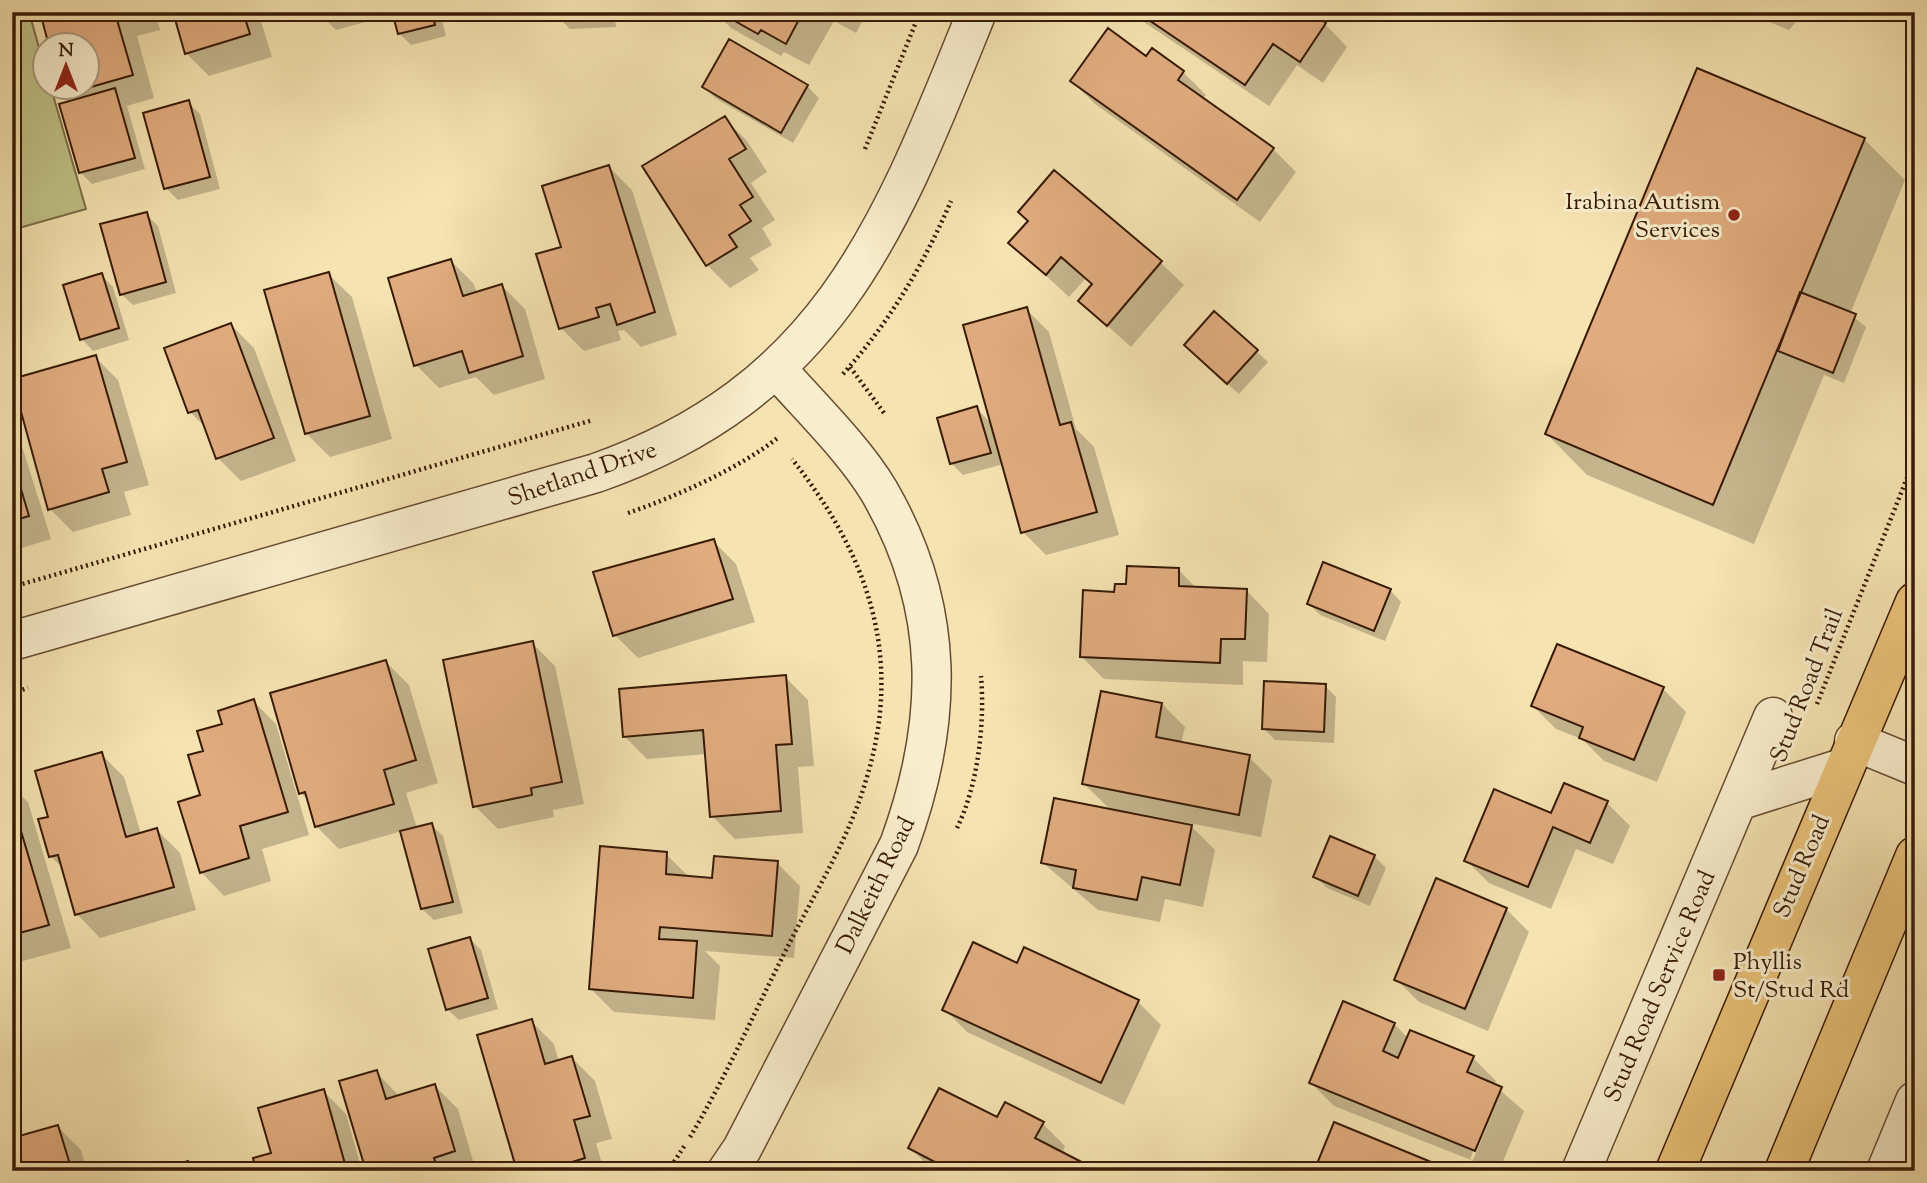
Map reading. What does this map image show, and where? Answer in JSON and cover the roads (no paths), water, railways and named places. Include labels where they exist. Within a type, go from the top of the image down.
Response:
[{"type":"main road","name":"Stud Road","points":[[1675,1171],[1848,755],[1915,602]]},
{"type":"main road","points":[[1784,1171],[1915,856]]},
{"type":"street","name":"Shetland Drive","points":[[12,641],[615,466],[659,448],[717,415],[776,368],[808,338],[871,248],[927,137],[977,12]]},
{"type":"street","name":"Dalkeith Road","points":[[727,1171],[742,1149],[899,845],[922,776],[932,710],[927,625],[917,581],[901,535],[878,489],[776,368]]},
{"type":"street","name":"Stud Road Service Road","points":[[1581,1171],[1773,717]]},
{"type":"street","points":[[1738,801],[1848,755],[1915,766]]},
{"type":"street","points":[[1886,1171],[1915,1101]]},
{"type":"place","name":"Irabina Autism Services","points":[[1734,215]]},
{"type":"place","name":"Phyllis St/Stud Rd","points":[[1719,975]]}]
